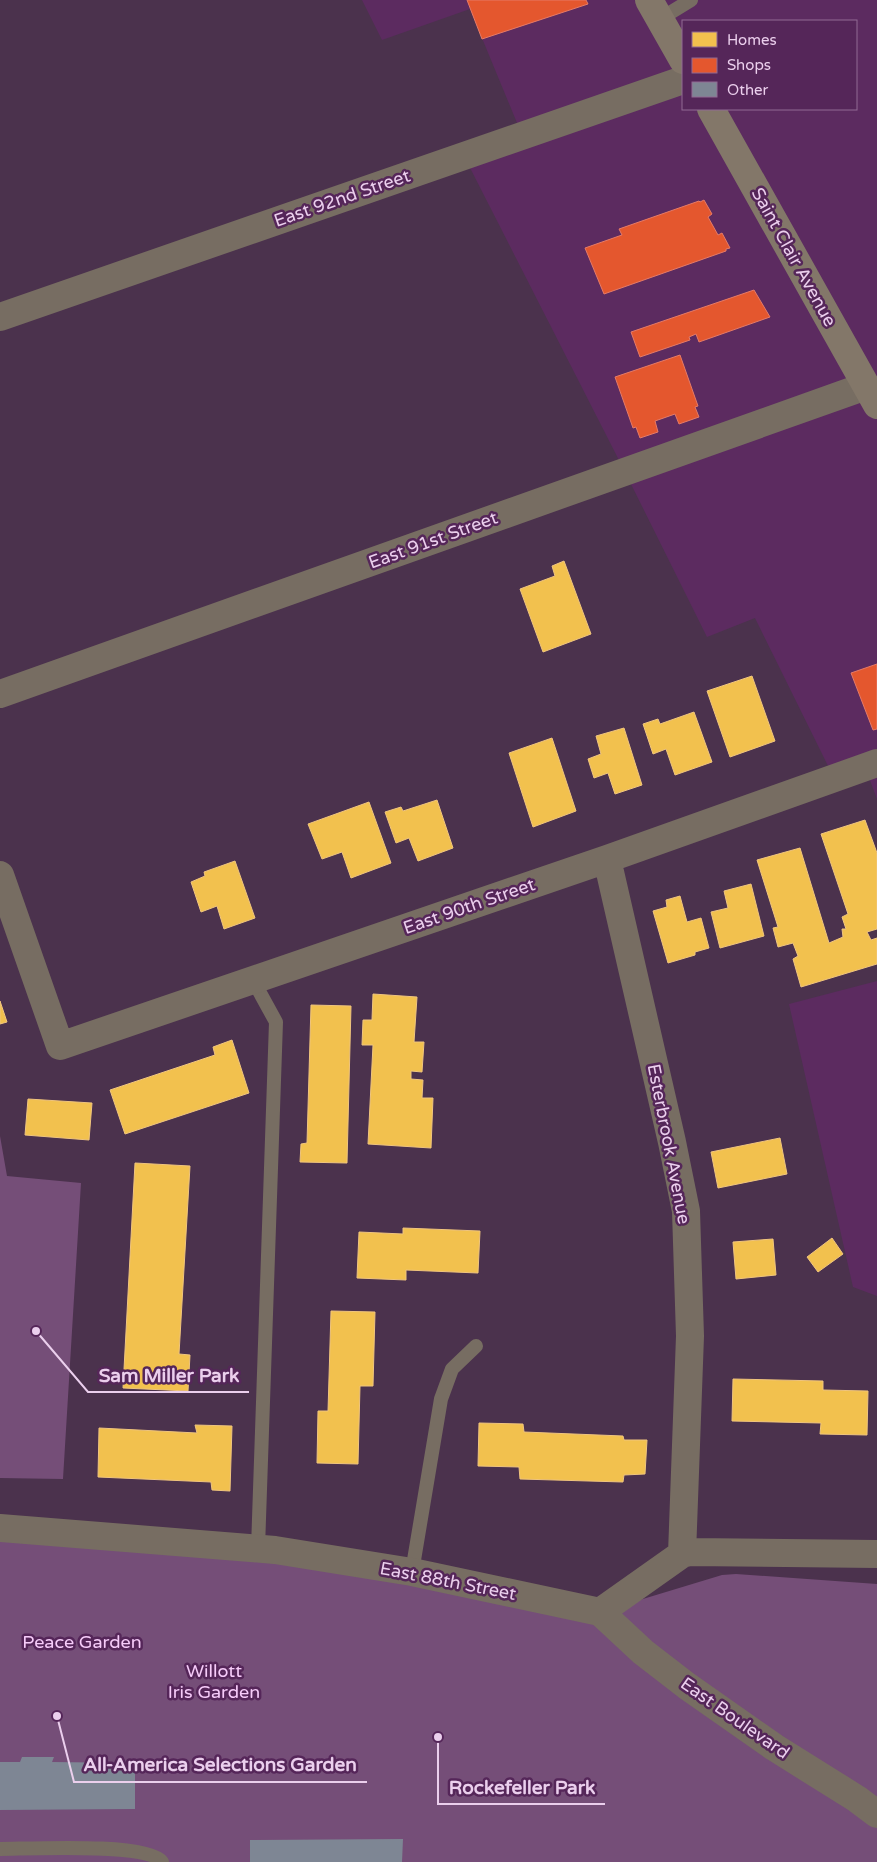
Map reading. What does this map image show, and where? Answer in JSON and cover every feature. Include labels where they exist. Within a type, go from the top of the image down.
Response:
[{"type":"main road","points":[[655,10],[682,58]]},
{"type":"main road","name":"Saint Clair Avenue","points":[[712,110],[872,396]]},
{"type":"street","name":"East 92nd Street","points":[[0,316],[682,80]]},
{"type":"street","name":"East 91st Street","points":[[0,694],[872,396]]},
{"type":"street","name":"East 90th Street","points":[[0,875],[60,1046],[607,859],[877,763]]},
{"type":"street","name":"Esterbrook Avenue","points":[[607,859],[686,1211],[690,1336],[682,1554]]},
{"type":"street","name":"East 88th Street","points":[[0,1528],[258,1548],[412,1572],[600,1612]]},
{"type":"street","points":[[600,1612],[682,1554],[698,1551],[877,1554]]},
{"type":"street","name":"East Boulevard","points":[[600,1612],[643,1652],[687,1686],[774,1747],[858,1799],[877,1814]]},
{"type":"lane","points":[[655,10],[691,0]]},
{"type":"lane","points":[[253,980],[276,1022],[258,1548]]},
{"type":"lane","points":[[412,1572],[441,1398],[452,1369],[476,1346]]},
{"type":"lane","points":[[0,1849],[44,1855],[138,1851],[159,1858],[162,1862]]},
{"type":"shaded area","points":[[362,0],[877,0],[877,799],[865,767],[834,778],[755,618],[707,637],[464,156],[522,135],[470,9],[382,40]]},
{"type":"shaded area","points":[[877,981],[877,1296],[853,1287],[789,1004]]},
{"type":"green space","points":[[0,1136],[7,1176],[81,1183],[63,1479],[0,1478]]},
{"type":"green space","points":[[0,1539],[275,1550],[600,1612],[722,1575],[736,1574],[877,1584],[877,1862],[0,1862]]},
{"type":"building: Homes","points":[[564,561],[591,634],[543,652],[520,589],[555,576],[552,566]]},
{"type":"building: Homes","points":[[752,676],[775,741],[730,757],[707,691]]},
{"type":"building: Homes","points":[[694,712],[712,762],[675,775],[666,749],[653,754],[643,724],[658,719],[660,724]]},
{"type":"building: Homes","points":[[624,728],[642,785],[615,794],[608,773],[594,778],[588,759],[601,754],[596,736]]},
{"type":"building: Homes","points":[[552,738],[576,811],[533,827],[509,753]]},
{"type":"building: Homes","points":[[437,800],[453,848],[418,861],[409,838],[396,843],[385,812],[401,807],[403,811]]},
{"type":"building: Homes","points":[[369,802],[391,863],[351,878],[342,852],[322,859],[308,824]]},
{"type":"building: Homes","points":[[865,820],[877,853],[877,929],[867,932],[871,940],[877,938],[877,964],[801,987],[793,959],[798,956],[793,943],[778,947],[773,928],[778,927],[757,860],[800,848],[829,943],[843,937],[842,929],[846,929],[842,917],[848,914],[821,834]]},
{"type":"building: Homes","points":[[235,861],[255,918],[224,929],[217,906],[201,912],[191,882],[205,876],[204,872]]},
{"type":"building: Homes","points":[[751,884],[764,936],[720,948],[711,912],[728,908],[724,891]]},
{"type":"building: Homes","points":[[680,896],[687,922],[701,918],[709,948],[695,952],[695,955],[668,963],[653,911],[667,907],[666,900]]},
{"type":"building: Homes","points":[[373,994],[417,997],[414,1042],[424,1042],[422,1072],[411,1071],[411,1079],[423,1080],[422,1098],[433,1098],[431,1148],[368,1144],[373,1045],[362,1045],[363,1020],[372,1020]]},
{"type":"building: Homes","points":[[0,1001],[7,1022],[0,1024]]},
{"type":"building: Homes","points":[[311,1005],[351,1006],[347,1163],[300,1162],[301,1144],[307,1143]]},
{"type":"building: Homes","points":[[232,1040],[249,1093],[125,1134],[110,1090],[215,1055],[213,1047]]},
{"type":"building: Homes","points":[[28,1099],[92,1103],[89,1140],[25,1135]]},
{"type":"building: Homes","points":[[780,1138],[787,1174],[718,1188],[711,1152]]},
{"type":"building: Homes","points":[[135,1163],[190,1166],[179,1354],[190,1355],[188,1391],[123,1388]]},
{"type":"building: Homes","points":[[403,1228],[480,1231],[478,1273],[406,1270],[406,1280],[357,1278],[359,1232],[403,1234]]},
{"type":"building: Homes","points":[[832,1238],[843,1254],[818,1272],[807,1257]]},
{"type":"building: Homes","points":[[773,1239],[776,1275],[736,1279],[733,1242]]},
{"type":"building: Homes","points":[[331,1311],[375,1312],[373,1386],[360,1386],[358,1464],[317,1463],[318,1411],[328,1411]]},
{"type":"building: Homes","points":[[733,1379],[823,1381],[823,1390],[868,1391],[867,1435],[820,1434],[821,1423],[732,1421]]},
{"type":"building: Homes","points":[[479,1423],[523,1424],[524,1432],[623,1436],[624,1440],[647,1440],[645,1474],[624,1475],[623,1482],[520,1479],[519,1467],[478,1466]]},
{"type":"building: Homes","points":[[195,1425],[232,1426],[230,1491],[212,1490],[211,1482],[98,1477],[99,1428],[197,1433]]},
{"type":"building: Shops","points":[[467,0],[586,0],[588,4],[482,39]]},
{"type":"building: Shops","points":[[704,200],[712,214],[708,217],[718,235],[722,233],[730,248],[604,294],[585,248],[622,235],[619,229]]},
{"type":"building: Shops","points":[[754,290],[770,317],[699,342],[696,334],[689,337],[690,340],[640,357],[631,332]]},
{"type":"building: Shops","points":[[680,355],[698,406],[695,407],[699,417],[679,424],[675,414],[655,421],[658,432],[640,438],[636,427],[633,428],[615,377]]},
{"type":"building: Shops","points":[[877,664],[877,729],[873,730],[851,673]]},
{"type":"building: Other","points":[[22,1757],[54,1757],[52,1762],[135,1763],[135,1809],[0,1810],[0,1762],[20,1762]]},
{"type":"building: Other","points":[[403,1839],[402,1862],[250,1862],[250,1840]]},
{"type":"place","name":"Sam Miller Park","points":[[36,1331]]},
{"type":"place","name":"All-America Selections Garden","points":[[57,1716]]},
{"type":"place","name":"Rockefeller Park","points":[[438,1737]]},
{"type":"park label","name":"Peace Garden","points":[[82,1642]]},
{"type":"park label","name":"Willott Iris Garden","points":[[214,1681]]}]
